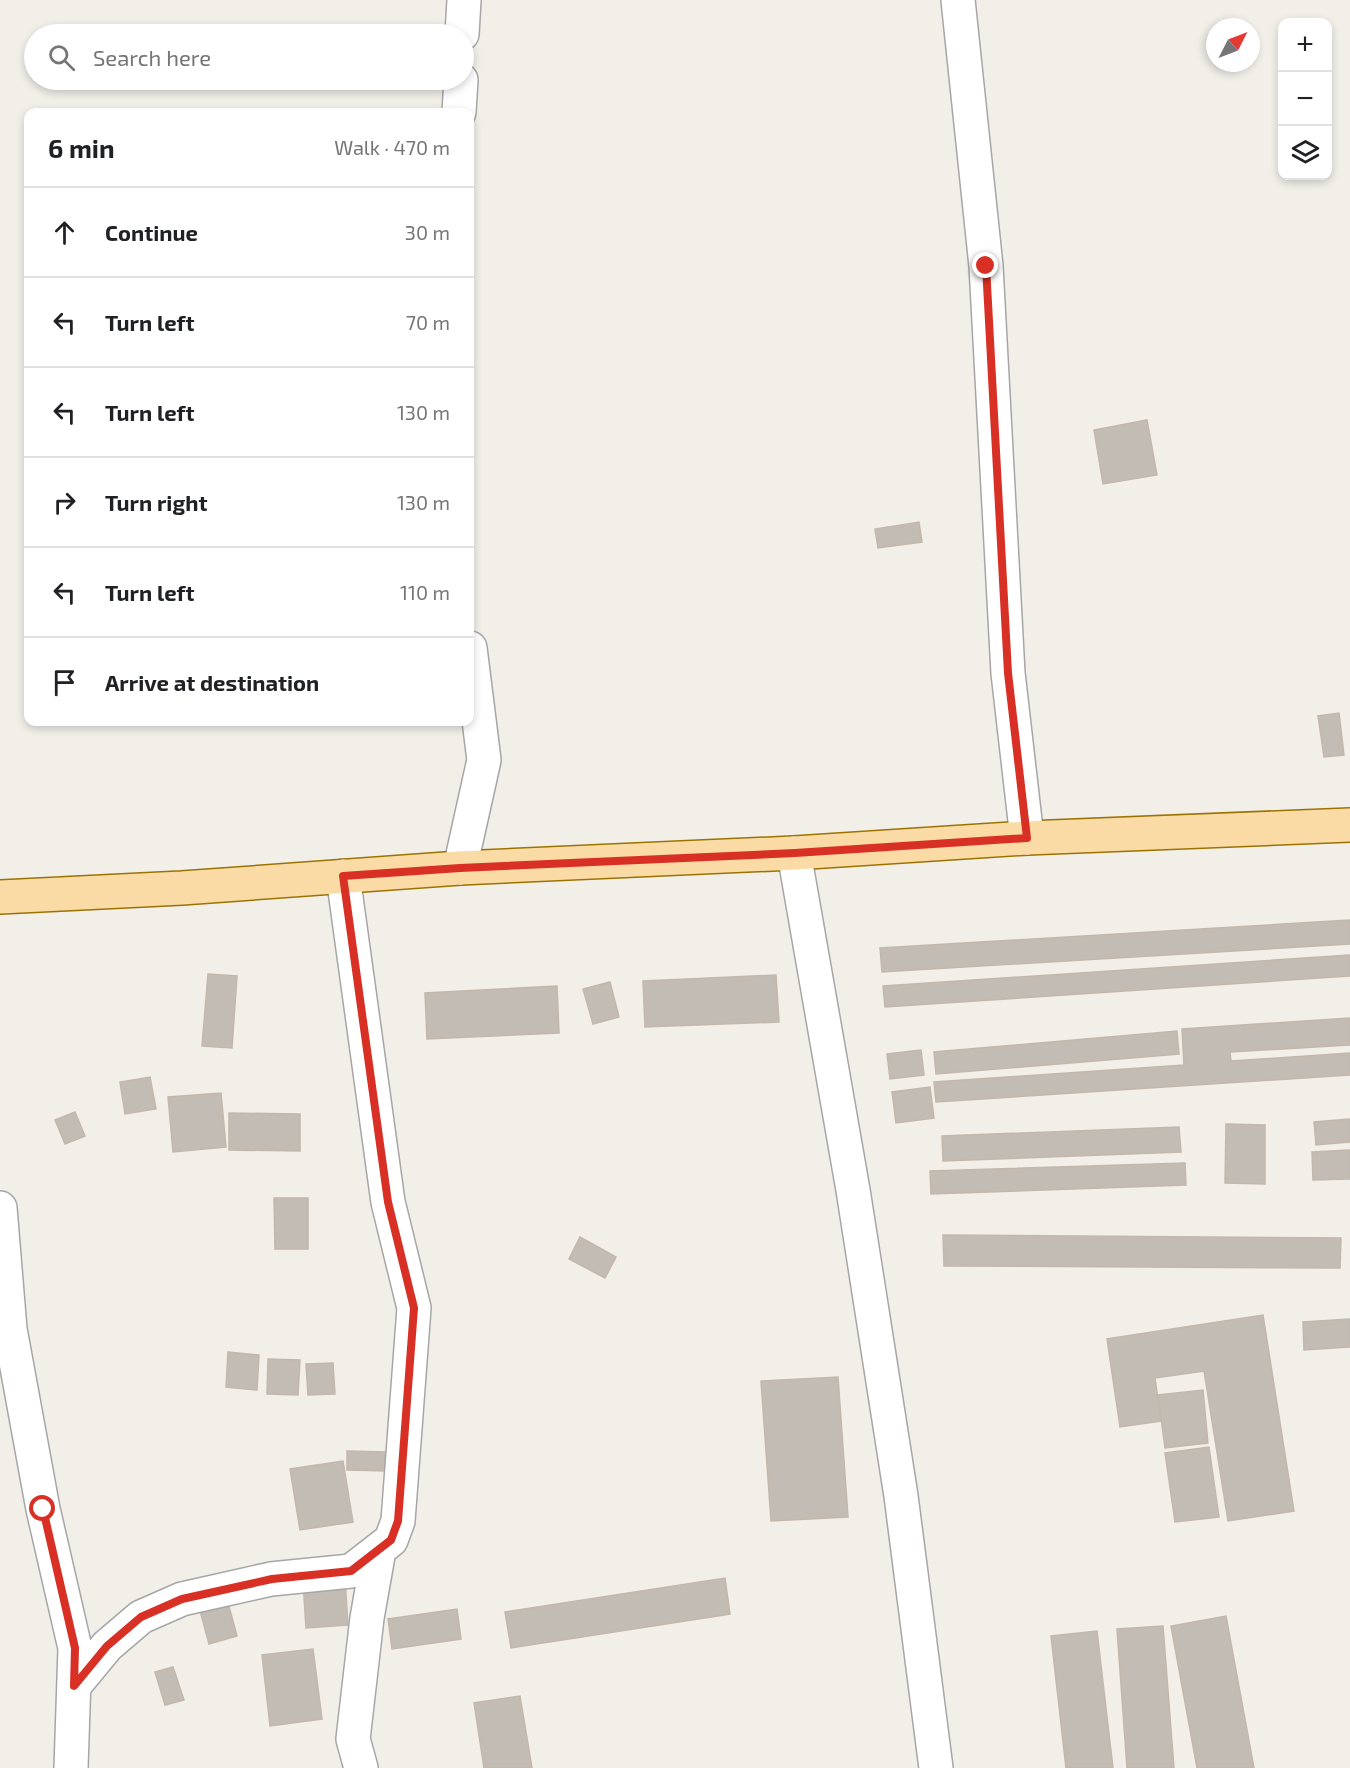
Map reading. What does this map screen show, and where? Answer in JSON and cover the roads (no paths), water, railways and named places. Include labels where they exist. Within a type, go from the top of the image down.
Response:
[{"type":"main road","points":[[0,897],[182,888],[460,868],[795,853],[1027,838],[1350,825]]},
{"type":"street","points":[[463,24],[464,0]]},
{"type":"street","points":[[958,0],[986,266],[1008,673],[1027,838]]},
{"type":"street","points":[[459,108],[460,90]]},
{"type":"street","points":[[460,868],[484,760],[474,680]]},
{"type":"street","points":[[795,853],[855,1202],[892,1437],[936,1768]]},
{"type":"street","points":[[74,1686],[107,1646],[141,1617],[182,1599],[260,1581],[351,1571],[391,1540],[398,1521],[414,1308],[388,1202],[343,876]]},
{"type":"street","points":[[0,1208],[10,1329],[43,1509],[75,1648],[71,1768]]},
{"type":"street","points":[[362,1768],[353,1739],[367,1618],[379,1550]]}]
